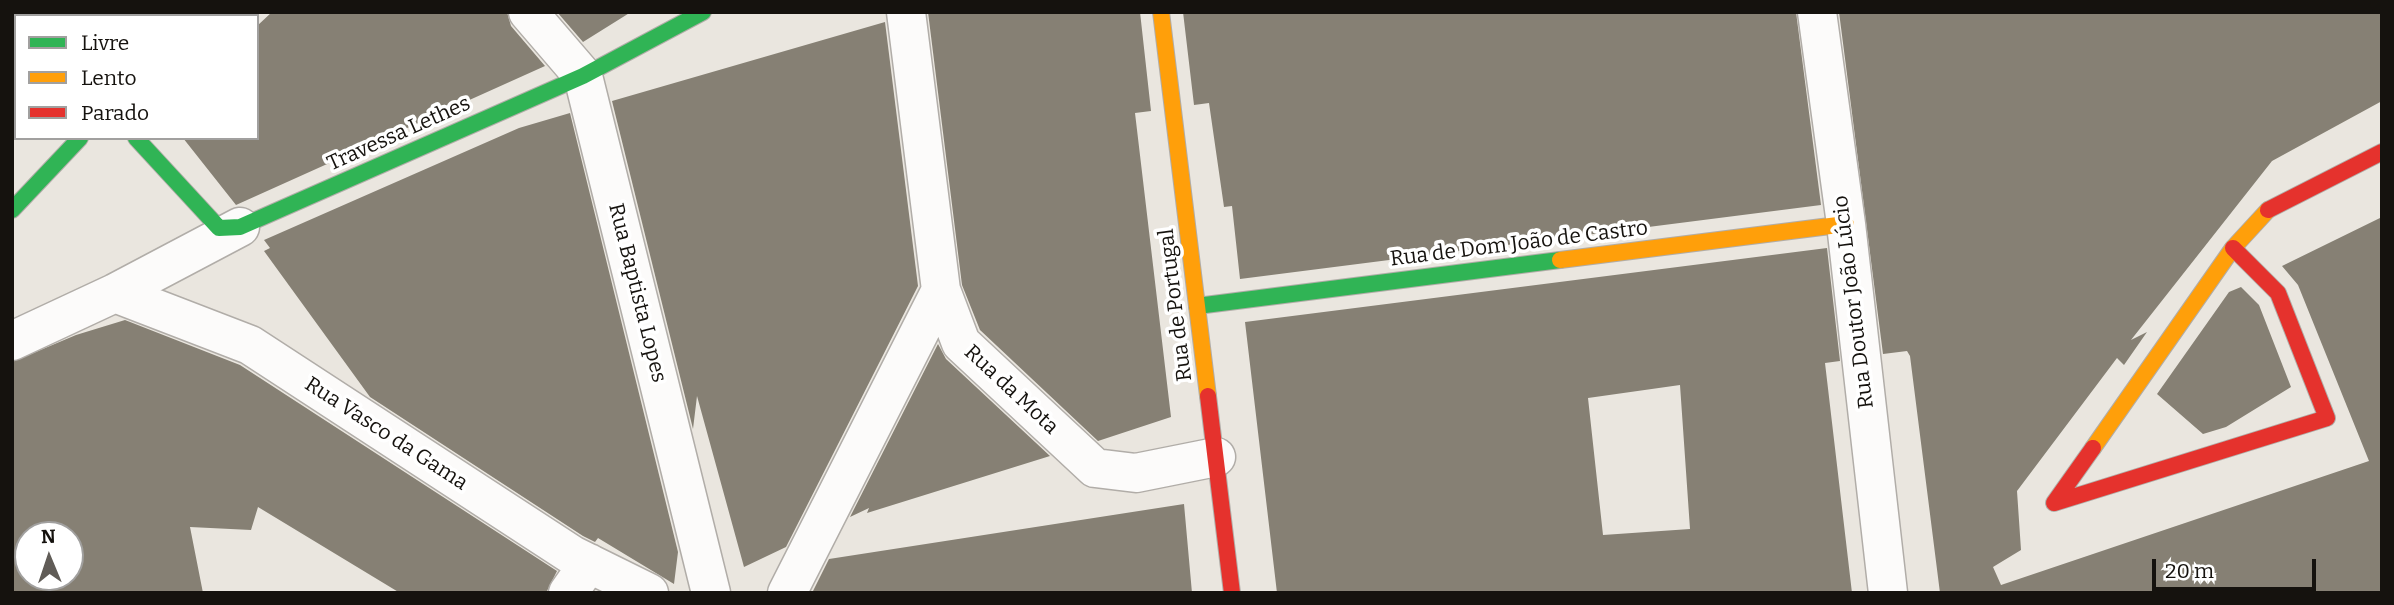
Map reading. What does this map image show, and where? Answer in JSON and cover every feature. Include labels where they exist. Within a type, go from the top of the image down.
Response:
[{"type":"street","name":"Rua Baptista Lopes","points":[[528,12],[583,76],[711,593]]},
{"type":"street","name":"Travessa Lethes","points":[[240,227],[583,76],[703,12]]},
{"type":"street","name":"Rua da Mota","points":[[906,12],[941,290],[961,343],[1094,468],[1136,473],[1216,457]]},
{"type":"street","name":"Rua de Portugal","points":[[1161,12],[1232,593]]},
{"type":"street","name":"Rua Doutor João Lúcio","points":[[1817,12],[1846,224],[1888,593]]},
{"type":"street","points":[[12,210],[78,140]]},
{"type":"street","points":[[137,140],[219,228],[240,227]]},
{"type":"street","points":[[2233,248],[2278,293],[2327,418],[2054,503],[2233,248],[2272,206],[2382,152]]},
{"type":"street","name":"Rua de Dom João de Castro","points":[[1197,306],[1846,224]]},
{"type":"street","points":[[12,341],[115,293],[240,227]]},
{"type":"street","points":[[788,593],[941,290]]},
{"type":"street","name":"Rua Vasco da Gama","points":[[115,293],[250,345],[572,555],[578,578],[649,593]]},
{"type":"building","points":[[272,12],[507,12],[511,26],[545,66],[236,205],[185,140],[259,140],[259,24]]},
{"type":"building","points":[[557,12],[631,12],[583,42]]},
{"type":"building","points":[[928,12],[1140,12],[1151,111],[1135,113],[1171,417],[1098,441],[980,330],[962,285]]},
{"type":"building","points":[[1183,12],[1796,12],[1821,205],[1240,279],[1232,206],[1224,207],[1209,103],[1194,105]]},
{"type":"building","points":[[1839,12],[2382,12],[2382,101],[2272,161],[2131,340],[2147,332],[2124,365],[2117,358],[2017,491],[2021,550],[1993,567],[2001,585],[2369,461],[2298,285],[2282,266],[2382,217],[2382,593],[1940,593],[1910,356],[1907,351],[1883,354]]},
{"type":"building","points":[[885,22],[918,286],[786,547],[744,567],[697,396],[693,429],[612,101]]},
{"type":"building","points":[[570,113],[678,552],[674,584],[598,538],[595,542],[583,536],[370,397],[264,251],[270,248],[264,240],[519,128]]},
{"type":"building","points":[[1827,248],[1840,361],[1825,363],[1852,593],[1277,593],[1245,322]],"holes":[[[1680,385],[1690,529],[1603,535],[1588,398]]]},
{"type":"building","points":[[2241,287],[2259,305],[2291,387],[2226,427],[2203,434],[2157,394],[2229,292]]},
{"type":"building","points":[[125,320],[240,365],[557,571],[546,593],[400,593],[258,507],[251,530],[190,527],[203,593],[12,593],[12,362],[76,335]]},
{"type":"building","points":[[938,344],[946,359],[1050,456],[867,513],[869,508],[850,517]]},
{"type":"building","points":[[1184,504],[1192,593],[812,593],[829,559]]},
{"type":"traffic: fast","points":[[138,140],[219,228],[240,227],[583,76],[703,12]]},
{"type":"traffic: fast","points":[[12,210],[78,140]]},
{"type":"traffic: fast","points":[[1197,306],[1560,260]]},
{"type":"traffic: slow","points":[[1161,12],[1208,396]]},
{"type":"traffic: slow","points":[[2093,448],[2233,248],[2268,210]]},
{"type":"traffic: slow","points":[[1560,260],[1846,224]]},
{"type":"traffic: jam","points":[[2268,210],[2382,152]]},
{"type":"traffic: jam","points":[[2093,448],[2054,503],[2327,418],[2278,293],[2233,248]]},
{"type":"traffic: jam","points":[[1208,396],[1232,593]]}]
